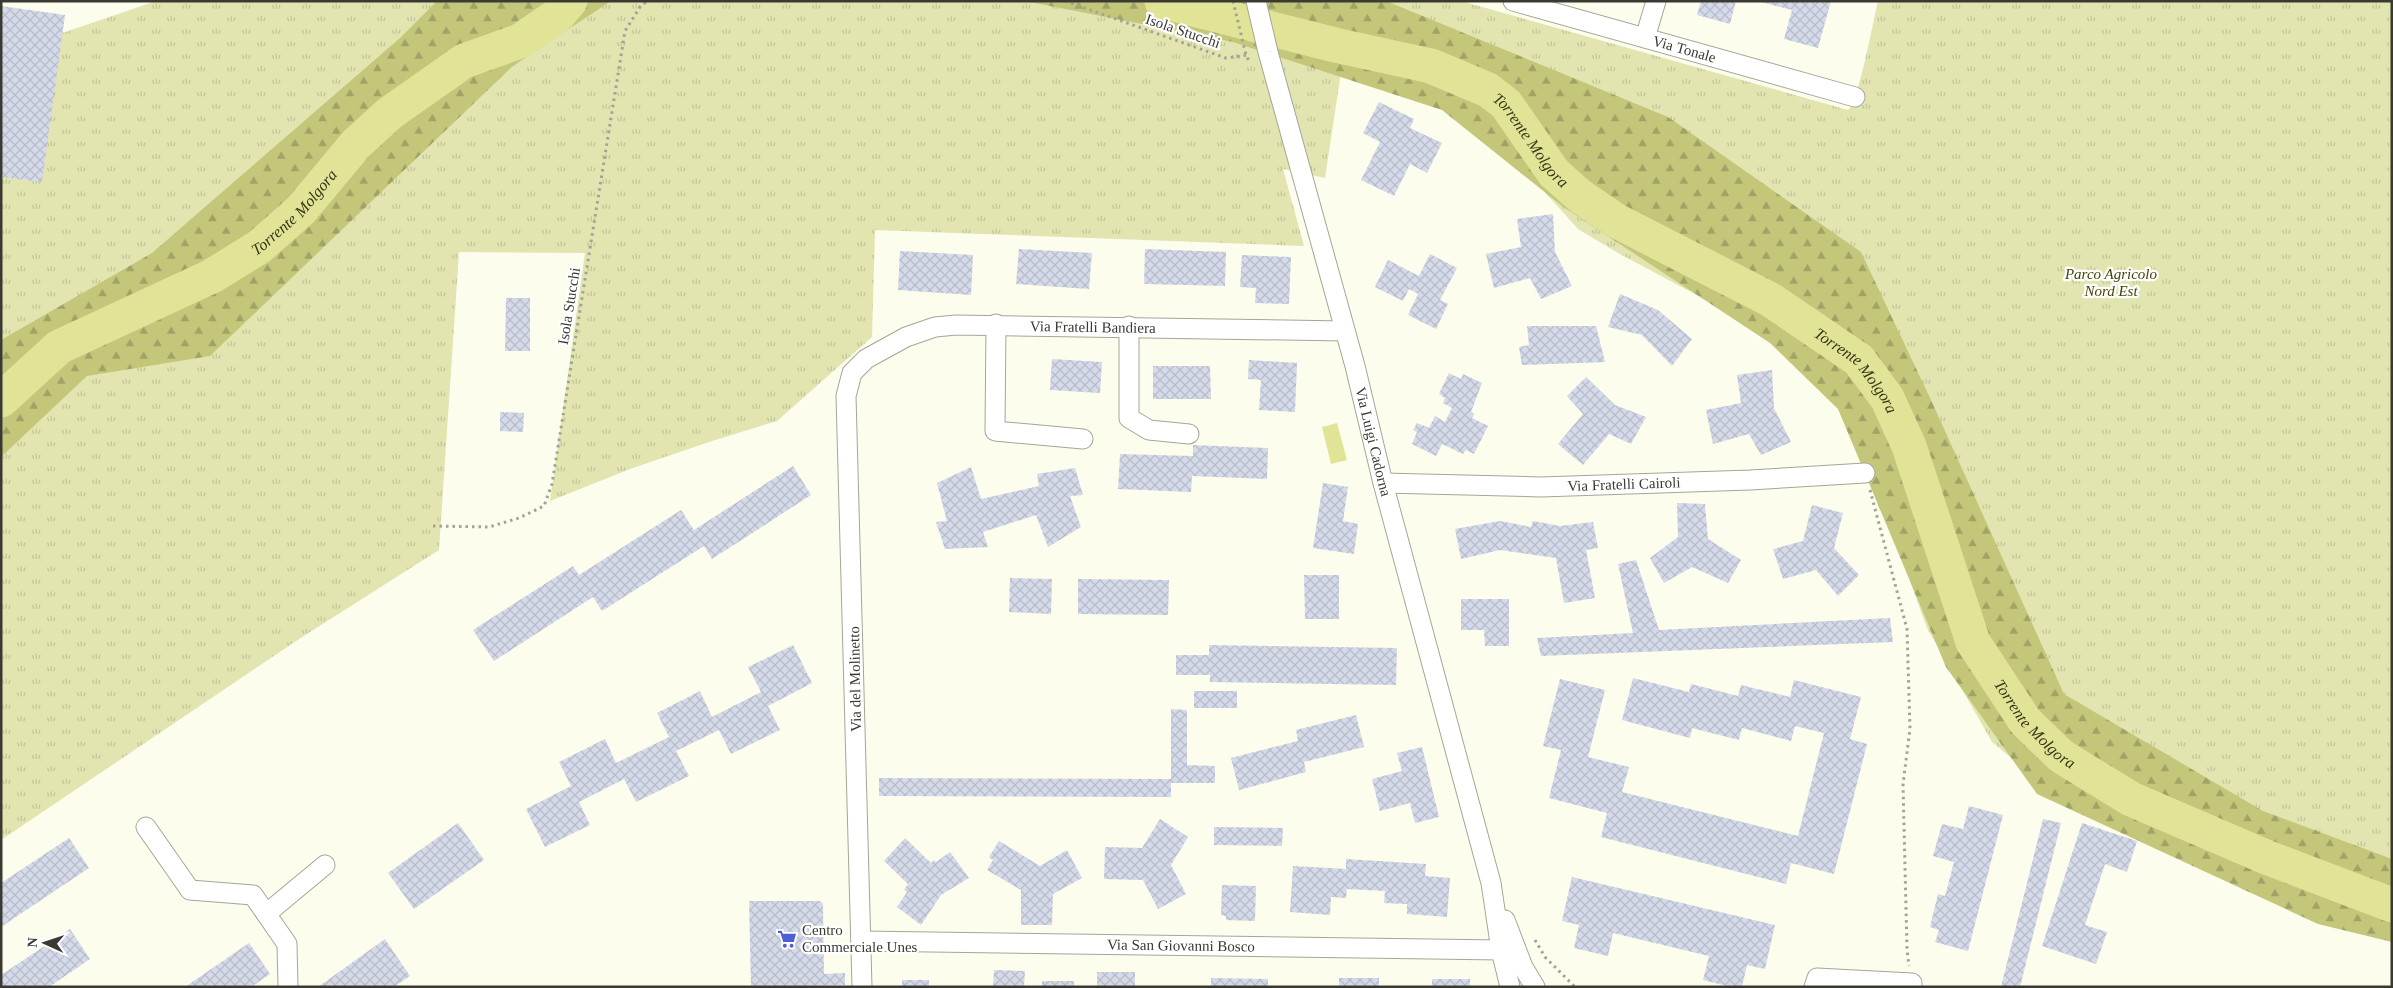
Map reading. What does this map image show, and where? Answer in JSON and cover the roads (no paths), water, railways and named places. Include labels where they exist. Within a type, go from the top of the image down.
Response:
[{"type":"street","name":"Via Tonale","points":[[1513,1],[1856,97]]},
{"type":"street","points":[[1645,38],[1656,1]]},
{"type":"street","name":"Via Luigi Cadorna","points":[[1257,5],[1491,883],[1523,967],[1535,987]]},
{"type":"street","points":[[996,324],[995,431],[1083,439]]},
{"type":"street","name":"Via Fratelli Bandiera","points":[[852,373],[866,359],[906,337],[935,327],[996,324],[1345,331]]},
{"type":"street","points":[[1129,326],[1129,418],[1150,430],[1189,434]]},
{"type":"street","name":"Via del Molinetto","points":[[852,373],[846,396],[862,987]]},
{"type":"street","name":"Via Fratelli Cairoli","points":[[1383,482],[1541,487],[1750,480],[1865,473]]},
{"type":"street","points":[[146,827],[190,890],[253,895],[287,944],[288,987]]},
{"type":"street","points":[[266,914],[324,865]]},
{"type":"street","name":"Via Luigi Cadorna","points":[[1491,883],[1501,950],[1510,987]]},
{"type":"street","name":"Via San Giovanni Bosco","points":[[861,942],[1501,950]]},
{"type":"street","points":[[1814,987],[1817,978],[1912,985]]},
{"type":"waterway","name":"Torrente Molgora","points":[[1,400],[59,347],[212,276],[259,247],[301,210],[356,144],[390,113],[464,61],[520,41],[558,15],[570,1]]},
{"type":"waterway","name":"Torrente Molgora","points":[[1162,1],[1335,45],[1431,66],[1488,90],[1506,104],[1554,173],[1580,196],[1615,220],[1771,300],[1859,360],[1887,398],[1909,446],[1973,642],[2025,721],[2061,756],[2131,799],[2266,857],[2392,905]]},
{"type":"place","name":"Centro Commerciale Unes","points":[[787,939]]},
{"type":"park label","name":"Parco Agricolo Nord Est","points":[[2111,282]]}]
